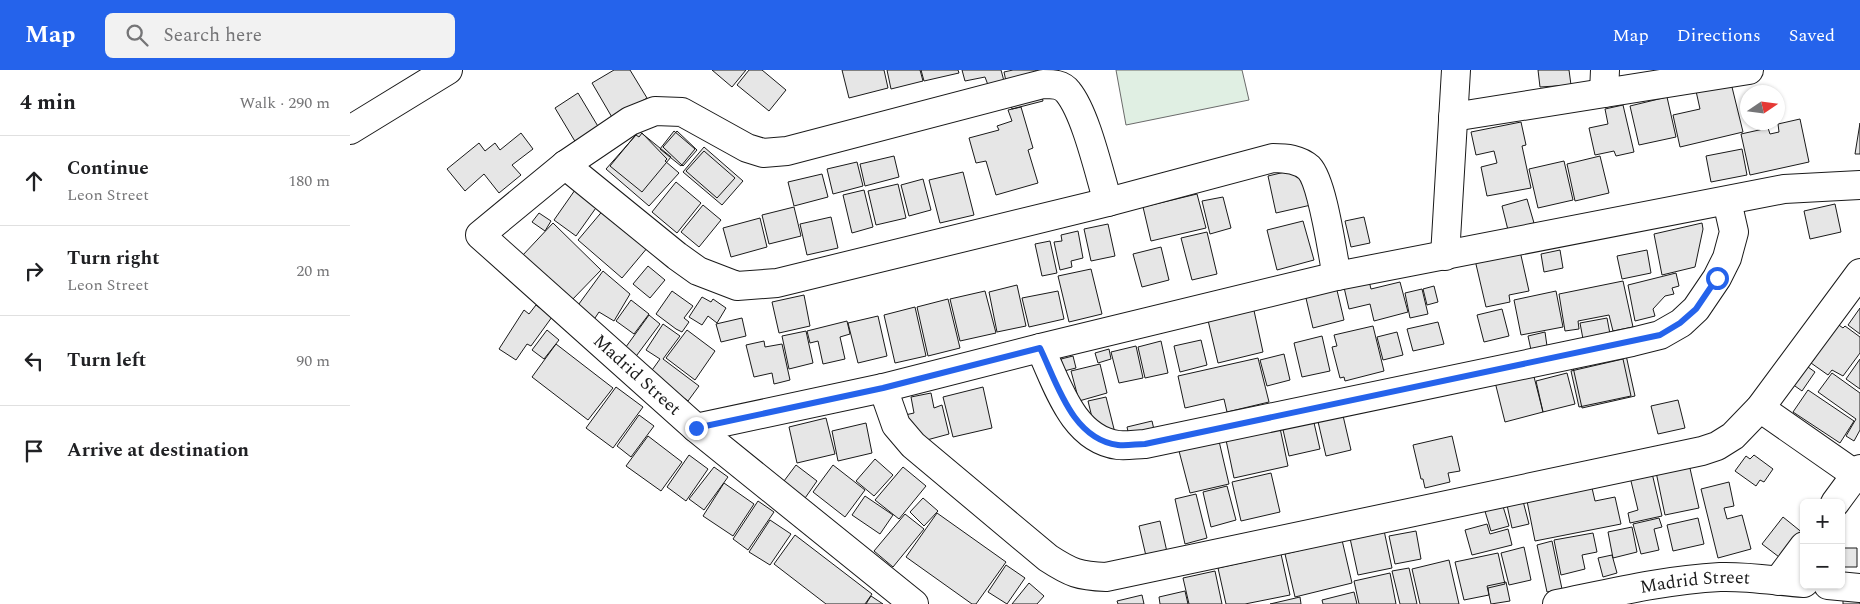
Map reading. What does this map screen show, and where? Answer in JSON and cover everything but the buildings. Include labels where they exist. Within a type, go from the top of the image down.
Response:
[{"type":"street","points":[[350,130],[448,70]]},
{"type":"street","points":[[1445,256],[1456,70]]},
{"type":"street","points":[[1453,117],[1605,82],[1749,70]]},
{"type":"street","points":[[1108,202],[1081,114],[1068,91],[1056,84],[1043,84],[779,152],[763,153],[747,148],[682,112],[655,111],[630,121],[565,165],[698,271],[737,286],[777,283],[1108,202],[1273,158],[1291,158],[1309,168],[1319,187],[1337,276]]},
{"type":"street","name":"Madrid Street","points":[[565,165],[480,235],[696,428],[914,604]]},
{"type":"street","points":[[696,428],[883,388],[1337,276],[1784,189],[1860,185]]},
{"type":"street","points":[[1040,348],[1066,404],[1083,427],[1100,438],[1118,445],[1145,444],[1632,342],[1660,335],[1680,323],[1696,309],[1712,286],[1727,258],[1734,232],[1727,201]]},
{"type":"street","points":[[883,388],[896,425],[913,445],[1048,558],[1069,571],[1083,576],[1106,577],[1702,451],[1717,446],[1733,436],[1760,408],[1860,273]]},
{"type":"street","points":[[1760,408],[1858,473],[1838,499]]},
{"type":"street","points":[[1791,582],[1800,557]]},
{"type":"street","name":"Madrid Street","points":[[1557,604],[1649,585],[1686,580],[1748,577],[1791,582]]},
{"type":"street","points":[[1845,587],[1860,588]]},
{"type":"green space","points":[[1116,70],[1242,70],[1249,100],[1126,125]]},
{"type":"route","points":[[696,428],[883,388],[1040,348],[1066,404],[1083,427],[1100,438],[1118,445],[1145,444],[1660,335],[1680,323],[1696,309],[1717,278]]}]
